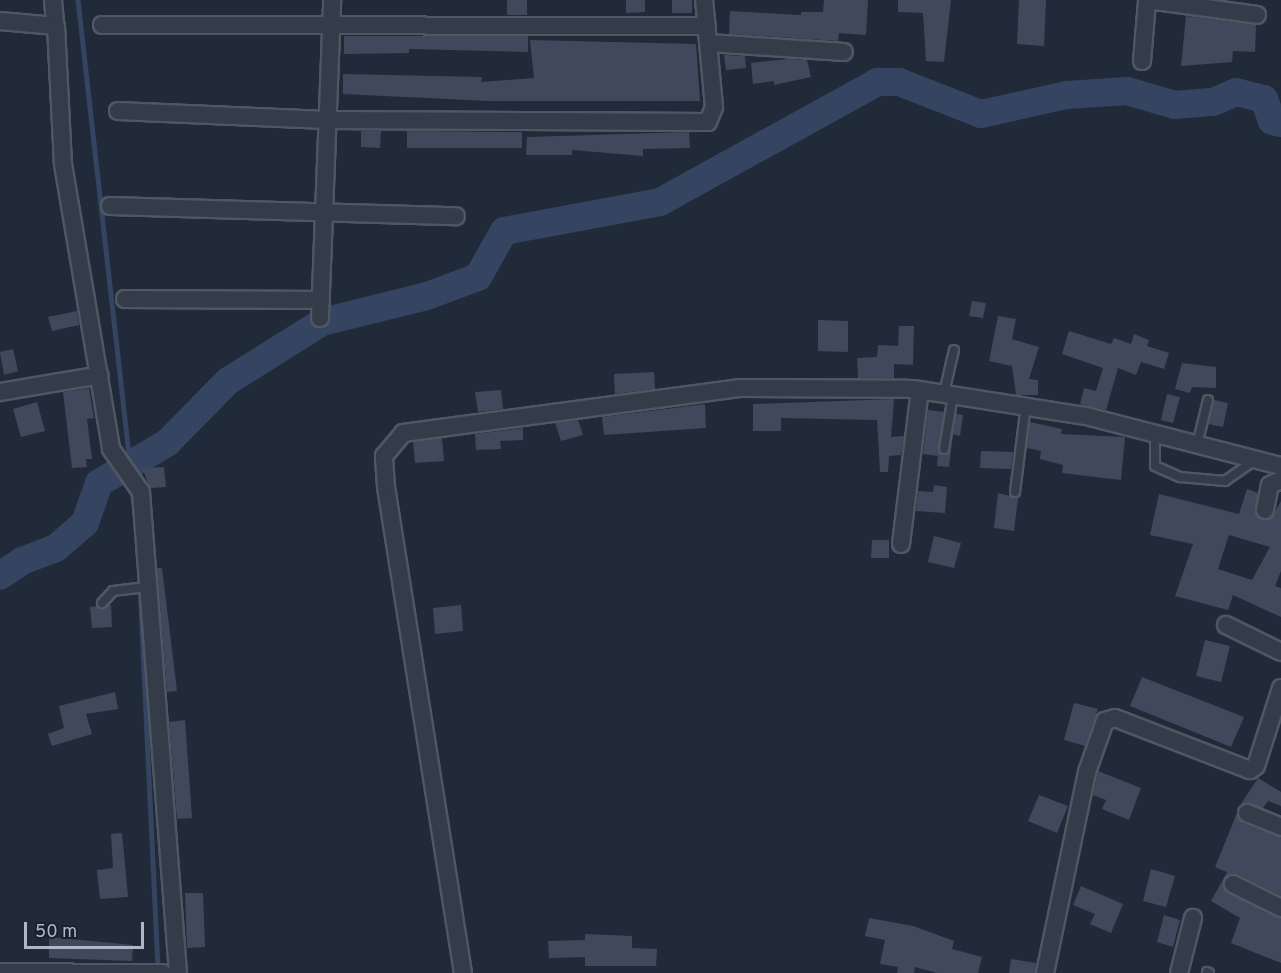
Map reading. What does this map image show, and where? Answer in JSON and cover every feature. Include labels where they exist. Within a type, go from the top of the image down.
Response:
[{"type":"street","points":[[53,0],[63,164],[100,375],[116,462],[141,492],[146,587],[178,973]]},
{"type":"street","points":[[320,318],[332,0]]},
{"type":"street","points":[[117,111],[326,120],[708,123],[714,107],[704,0]]},
{"type":"street","points":[[1142,61],[1148,1],[1257,15]]},
{"type":"street","points":[[0,21],[55,24]]},
{"type":"street","points":[[102,25],[708,34],[844,52]]},
{"type":"street","points":[[110,206],[323,214],[456,216]]},
{"type":"street","points":[[125,299],[321,300]]},
{"type":"street","points":[[0,392],[100,375]]},
{"type":"street","points":[[464,973],[386,487],[384,456],[394,440],[410,430],[741,388],[920,390],[1026,405],[1155,430],[1281,466]]},
{"type":"street","points":[[901,544],[920,390]]},
{"type":"street","points":[[1265,510],[1270,486],[1281,480]]},
{"type":"street","points":[[1226,625],[1281,652]]},
{"type":"street","points":[[1046,973],[1087,772],[1105,721],[1115,718],[1250,770],[1256,766],[1281,688]]},
{"type":"street","points":[[1247,813],[1281,827]]},
{"type":"street","points":[[1233,884],[1281,908]]},
{"type":"street","points":[[1179,973],[1193,918]]},
{"type":"street","points":[[0,972],[163,973]]},
{"type":"street","points":[[170,973],[190,973]]},
{"type":"lane","points":[[944,449],[954,350]]},
{"type":"lane","points":[[1198,441],[1208,400]]},
{"type":"lane","points":[[1015,492],[1026,405]]},
{"type":"lane","points":[[1155,430],[1155,466],[1180,477],[1225,481],[1256,458]]},
{"type":"lane","points":[[102,603],[113,591],[146,587]]},
{"type":"building","points":[[507,0],[527,0],[527,15],[507,15]]},
{"type":"building","points":[[626,0],[645,0],[645,12],[626,13]]},
{"type":"building","points":[[672,0],[692,0],[692,13],[672,13]]},
{"type":"building","points":[[824,0],[868,0],[866,35],[839,33],[838,41],[729,34],[730,11],[801,15],[801,12],[823,12]]},
{"type":"building","points":[[898,0],[951,0],[944,62],[926,61],[923,13],[898,12]]},
{"type":"building","points":[[1019,0],[1046,0],[1044,46],[1017,44]]},
{"type":"building","points":[[1186,16],[1256,25],[1255,52],[1233,51],[1232,62],[1181,66]]},
{"type":"building","points":[[344,36],[528,36],[528,52],[409,49],[409,53],[344,54]]},
{"type":"building","points":[[530,40],[696,44],[700,101],[488,101],[343,94],[343,74],[482,77],[481,82],[534,78]]},
{"type":"building","points":[[724,55],[745,56],[746,68],[726,70]]},
{"type":"building","points":[[787,59],[807,60],[811,77],[774,85],[774,81],[753,84],[751,63]]},
{"type":"building","points":[[361,131],[381,131],[380,148],[361,147]]},
{"type":"building","points":[[407,131],[522,132],[522,148],[407,148]]},
{"type":"building","points":[[689,132],[690,148],[643,149],[643,156],[572,150],[572,155],[526,155],[527,137]]},
{"type":"building","points":[[972,301],[986,303],[983,318],[969,316]]},
{"type":"building","points":[[77,311],[79,325],[52,331],[48,317]]},
{"type":"building","points":[[998,316],[1016,319],[1012,339],[1039,347],[1029,379],[1038,380],[1038,395],[1016,395],[1012,366],[989,361]]},
{"type":"building","points":[[818,320],[848,321],[848,352],[818,351]]},
{"type":"building","points":[[899,326],[914,326],[913,365],[894,364],[894,378],[858,378],[857,358],[877,357],[878,345],[898,346]]},
{"type":"building","points":[[1069,331],[1111,344],[1114,338],[1131,344],[1134,334],[1149,340],[1147,346],[1169,353],[1164,369],[1141,362],[1136,375],[1118,368],[1106,410],[1080,404],[1084,388],[1096,391],[1103,368],[1062,354]]},
{"type":"building","points":[[13,349],[18,371],[4,375],[0,352]]},
{"type":"building","points":[[1182,363],[1216,367],[1216,388],[1192,387],[1190,393],[1175,389]]},
{"type":"building","points":[[654,372],[655,389],[615,394],[614,374]]},
{"type":"building","points":[[89,388],[94,418],[87,419],[92,459],[86,459],[87,467],[72,468],[63,392]]},
{"type":"building","points":[[501,390],[503,409],[478,412],[475,392]]},
{"type":"building","points":[[1167,394],[1180,397],[1173,423],[1161,420]]},
{"type":"building","points":[[894,399],[891,437],[904,436],[901,455],[889,456],[888,472],[880,472],[877,420],[781,418],[781,431],[753,431],[753,404]]},
{"type":"building","points":[[1214,400],[1228,403],[1223,427],[1209,424]]},
{"type":"building","points":[[37,402],[45,431],[21,437],[13,409]]},
{"type":"building","points":[[705,404],[706,428],[604,435],[602,417]]},
{"type":"building","points":[[928,410],[944,412],[938,449],[944,455],[950,450],[956,414],[963,415],[960,436],[953,434],[949,467],[937,466],[938,456],[923,454]]},
{"type":"building","points":[[578,420],[583,435],[561,441],[555,423]]},
{"type":"building","points":[[1030,422],[1062,429],[1061,434],[1125,437],[1121,480],[1062,473],[1063,465],[1040,459],[1041,451],[1027,448]]},
{"type":"building","points":[[523,428],[523,440],[500,441],[501,449],[476,450],[475,434]]},
{"type":"building","points":[[442,438],[444,461],[415,463],[413,442]]},
{"type":"building","points":[[981,451],[1013,452],[1011,469],[980,468]]},
{"type":"building","points":[[164,467],[166,487],[150,488],[142,468]]},
{"type":"building","points":[[934,485],[947,487],[945,513],[916,511],[918,491],[933,492]]},
{"type":"building","points":[[1247,489],[1258,493],[1255,513],[1262,520],[1272,517],[1281,501],[1281,571],[1275,586],[1281,588],[1281,617],[1233,595],[1228,610],[1175,596],[1193,544],[1150,535],[1159,494],[1239,514]],"holes":[[[1229,535],[1270,547],[1252,580],[1218,569]]]},
{"type":"building","points":[[998,493],[1018,498],[1014,531],[994,528]]},
{"type":"building","points":[[934,536],[961,543],[954,568],[928,562]]},
{"type":"building","points":[[872,540],[889,540],[889,558],[871,558]]},
{"type":"building","points":[[157,568],[162,568],[177,691],[167,692]]},
{"type":"building","points":[[111,605],[112,627],[92,628],[90,607]]},
{"type":"building","points":[[461,605],[463,631],[435,634],[433,608]]},
{"type":"building","points":[[1205,640],[1230,646],[1221,682],[1196,676]]},
{"type":"building","points":[[1142,677],[1244,717],[1231,747],[1130,706]]},
{"type":"building","points":[[115,692],[118,709],[86,714],[92,734],[52,746],[48,734],[64,728],[59,706]]},
{"type":"building","points":[[1074,703],[1098,709],[1085,746],[1064,740]]},
{"type":"building","points":[[185,720],[192,818],[177,819],[169,722]]},
{"type":"building","points":[[1098,771],[1141,788],[1129,820],[1102,809],[1106,800],[1093,795]]},
{"type":"building","points":[[1258,778],[1281,792],[1281,806],[1268,801],[1263,808],[1241,804]]},
{"type":"building","points":[[1039,795],[1068,806],[1057,833],[1028,821]]},
{"type":"building","points":[[1237,813],[1243,823],[1281,837],[1281,896],[1237,874],[1228,875],[1223,884],[1228,893],[1281,918],[1281,963],[1231,943],[1240,918],[1211,901],[1227,872],[1215,867]]},
{"type":"building","points":[[122,833],[128,897],[100,899],[97,870],[113,868],[111,834]]},
{"type":"building","points":[[1151,869],[1175,876],[1166,907],[1143,901]]},
{"type":"building","points":[[1081,886],[1123,904],[1111,933],[1090,924],[1095,914],[1073,905]]},
{"type":"building","points":[[185,893],[203,893],[205,947],[187,948]]},
{"type":"building","points":[[1164,915],[1180,920],[1173,947],[1157,942]]},
{"type":"building","points":[[869,918],[913,926],[954,941],[952,949],[982,957],[978,973],[937,973],[915,967],[914,973],[897,973],[898,967],[880,964],[885,940],[865,936]]},
{"type":"building","points":[[585,934],[632,936],[632,948],[657,949],[656,966],[585,966],[585,957],[549,958],[548,941],[585,940]]},
{"type":"building","points":[[49,937],[133,945],[132,961],[49,958]]},
{"type":"building","points":[[1011,959],[1036,963],[1035,973],[1009,973]]},
{"type":"waterway","points":[[78,0],[130,467]]},
{"type":"waterway","points":[[0,576],[22,561],[56,548],[85,523],[99,483],[167,443],[228,381],[322,322],[427,296],[478,277],[504,231],[660,202],[877,82],[899,82],[981,114],[1067,95],[1127,91],[1175,105],[1213,102],[1236,92],[1264,99],[1272,121],[1281,123]]},
{"type":"waterway","points":[[132,490],[135,515]]},
{"type":"waterway","points":[[140,586],[158,970]]}]
